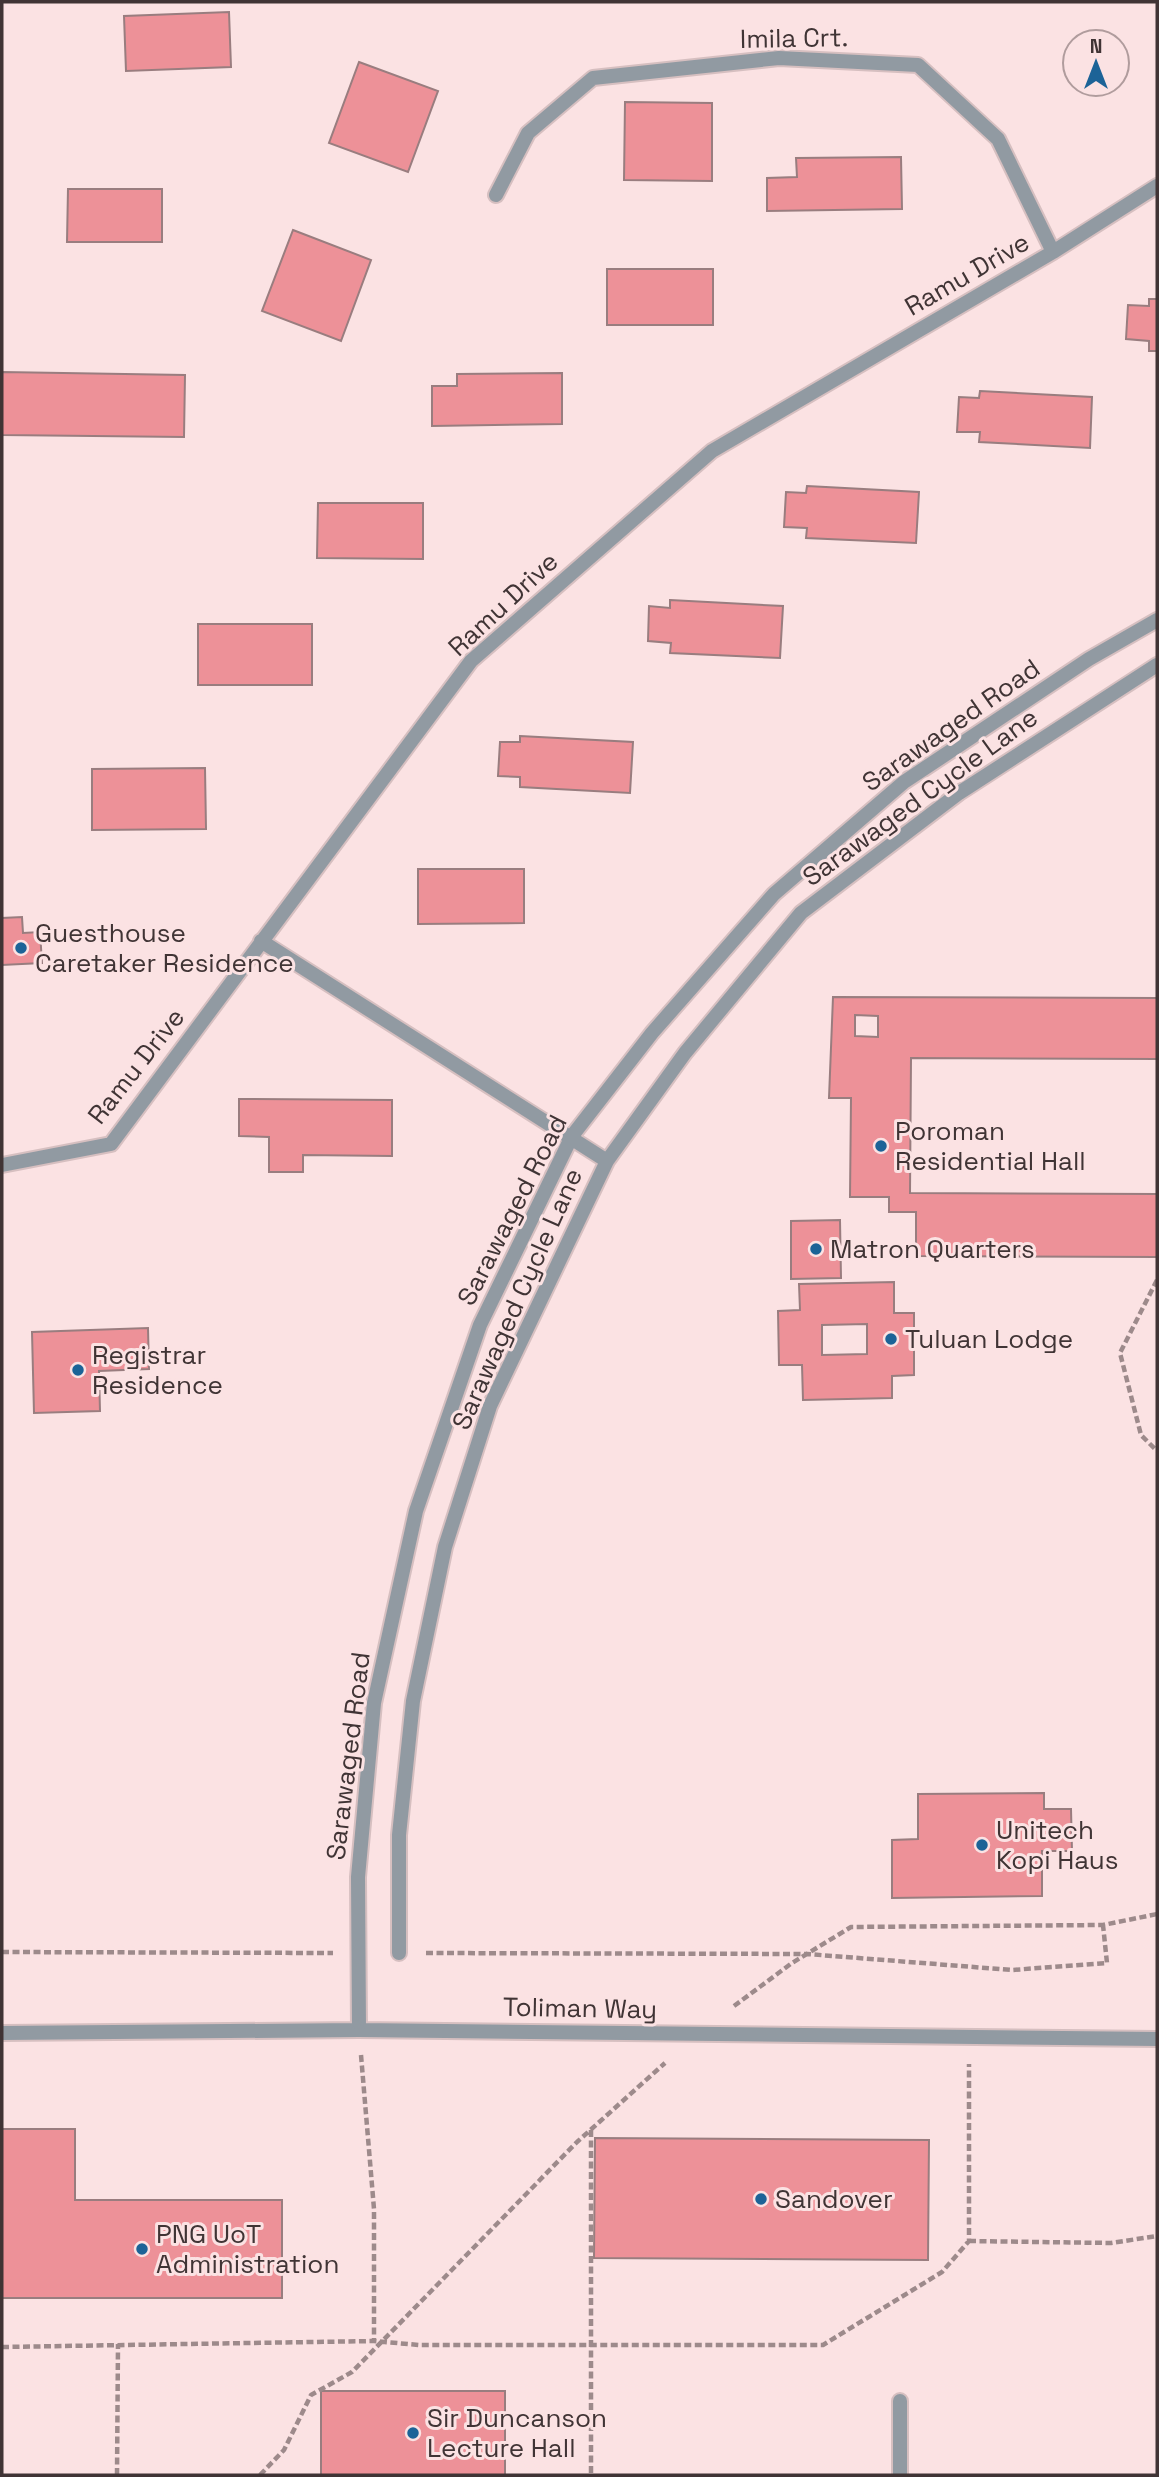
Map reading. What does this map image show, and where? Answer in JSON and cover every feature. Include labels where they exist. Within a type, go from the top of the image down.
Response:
[{"type":"street","name":"Imila Crt.","points":[[496,195],[528,132],[593,78],[779,58],[918,65],[998,139],[1053,252]]},
{"type":"street","name":"Ramu Drive","points":[[2,1165],[111,1144],[471,661],[712,451],[1053,252],[1157,186]]},
{"type":"street","name":"Sarawaged Road","points":[[359,2030],[358,1877],[374,1703],[416,1511],[480,1325],[572,1136],[652,1033],[774,894],[904,782],[1089,659],[1157,620]]},
{"type":"street","name":"Sarawaged Cycle Lane","points":[[398,1953],[398,1835],[411,1714],[445,1548],[490,1406],[607,1161],[685,1054],[801,913],[959,793],[1157,665]]},
{"type":"street","name":"Sarawaged Cycle Lane","points":[[261,941],[572,1136],[607,1161]]},
{"type":"street","name":"Toliman Way","points":[[2,2033],[359,2030],[1157,2039]]},
{"type":"street","points":[[900,2401],[900,2475]]},
{"type":"path","points":[[1157,1280],[1120,1353],[1141,1435],[1157,1451]]},
{"type":"path","points":[[260,2475],[284,2450],[311,2395],[352,2372],[591,2130],[698,2034],[807,1954],[851,1927],[1102,1925],[1157,1914]]},
{"type":"path","points":[[398,1953],[807,1954],[1012,1970],[1107,1963],[1102,1925]]},
{"type":"path","points":[[2,1952],[358,1953]]},
{"type":"path","points":[[359,2030],[374,2209],[374,2341]]},
{"type":"path","points":[[2,2347],[374,2341],[419,2345],[823,2345],[942,2272],[969,2241],[969,2037]]},
{"type":"path","points":[[591,2130],[591,2475]]},
{"type":"path","points":[[969,2241],[1111,2243],[1157,2236]]},
{"type":"path","points":[[117,2475],[118,2344]]},
{"type":"building","points":[[229,12],[231,67],[126,71],[124,16]]},
{"type":"building","points":[[359,62],[438,91],[408,172],[329,143]]},
{"type":"building","points":[[625,102],[712,103],[712,181],[624,180]]},
{"type":"building","points":[[901,157],[902,209],[767,211],[767,178],[797,177],[796,158]]},
{"type":"building","points":[[68,189],[162,189],[162,242],[67,242]]},
{"type":"building","points":[[293,230],[371,260],[341,341],[262,311]]},
{"type":"building","points":[[607,269],[713,269],[713,325],[607,325]]},
{"type":"building","points":[[1149,299],[1157,299],[1157,351],[1149,351],[1149,341],[1126,339],[1128,305],[1149,306]]},
{"type":"building","points":[[2,372],[185,375],[184,437],[2,435]]},
{"type":"building","points":[[562,373],[562,424],[432,426],[432,386],[457,386],[457,374]]},
{"type":"building","points":[[980,391],[1092,397],[1090,448],[979,442],[980,432],[957,432],[959,397],[979,398]]},
{"type":"building","points":[[807,486],[919,492],[916,543],[806,538],[807,528],[784,527],[786,492],[806,493]]},
{"type":"building","points":[[318,503],[423,503],[423,559],[317,558]]},
{"type":"building","points":[[670,600],[783,606],[780,658],[670,653],[671,643],[648,641],[649,606],[670,608]]},
{"type":"building","points":[[198,624],[312,624],[312,685],[198,685]]},
{"type":"building","points":[[520,736],[633,742],[630,793],[520,787],[520,777],[498,776],[500,742],[520,742]]},
{"type":"building","points":[[205,768],[206,829],[92,830],[92,769]]},
{"type":"building","points":[[418,869],[524,869],[524,923],[418,924]]},
{"type":"building","name":"Guesthouse Caretaker Residence","points":[[22,917],[23,933],[40,932],[42,963],[2,965],[2,918]]},
{"type":"building","name":"Poroman Residential Hall","points":[[833,997],[1157,998],[1157,1059],[911,1058],[910,1193],[1157,1194],[1157,1257],[916,1256],[916,1212],[889,1212],[889,1197],[850,1197],[851,1098],[829,1098]],"holes":[[[855,1015],[878,1016],[878,1037],[855,1036]]]},
{"type":"building","points":[[239,1099],[392,1100],[392,1156],[303,1155],[303,1172],[269,1172],[269,1137],[239,1136]]},
{"type":"building","name":"Matron Quarters","points":[[840,1220],[841,1278],[791,1279],[791,1221]]},
{"type":"building","name":"Tuluan Lodge","points":[[894,1282],[894,1313],[914,1313],[914,1375],[892,1376],[892,1398],[803,1400],[802,1365],[779,1365],[778,1311],[800,1310],[799,1284]],"holes":[[[867,1324],[867,1354],[822,1355],[822,1325]]]},
{"type":"building","name":"Registrar Residence","points":[[148,1328],[149,1369],[99,1371],[100,1411],[34,1413],[32,1332]]},
{"type":"building","name":"Unitech Kopi Haus","points":[[1044,1793],[1044,1809],[1071,1809],[1072,1851],[1042,1851],[1042,1896],[892,1898],[892,1840],[918,1839],[918,1794]]},
{"type":"building","name":"PNG UoT Administration","points":[[2,2129],[75,2129],[75,2200],[282,2200],[282,2298],[2,2298]]},
{"type":"building","name":"Sandover","points":[[595,2138],[929,2140],[928,2260],[594,2258]]},
{"type":"building","name":"Sir Duncanson Lecture Hall","points":[[321,2391],[505,2391],[505,2475],[321,2475]]},
{"type":"place","name":"Guesthouse Caretaker Residence","points":[[21,948]]},
{"type":"place","name":"Poroman Residential Hall","points":[[881,1146]]},
{"type":"place","name":"Matron Quarters","points":[[816,1249]]},
{"type":"place","name":"Tuluan Lodge","points":[[891,1339]]},
{"type":"place","name":"Registrar Residence","points":[[78,1370]]},
{"type":"place","name":"Unitech Kopi Haus","points":[[982,1845]]},
{"type":"place","name":"Sandover","points":[[761,2199]]},
{"type":"place","name":"PNG UoT Administration","points":[[142,2249]]},
{"type":"place","name":"Sir Duncanson Lecture Hall","points":[[413,2433]]}]
